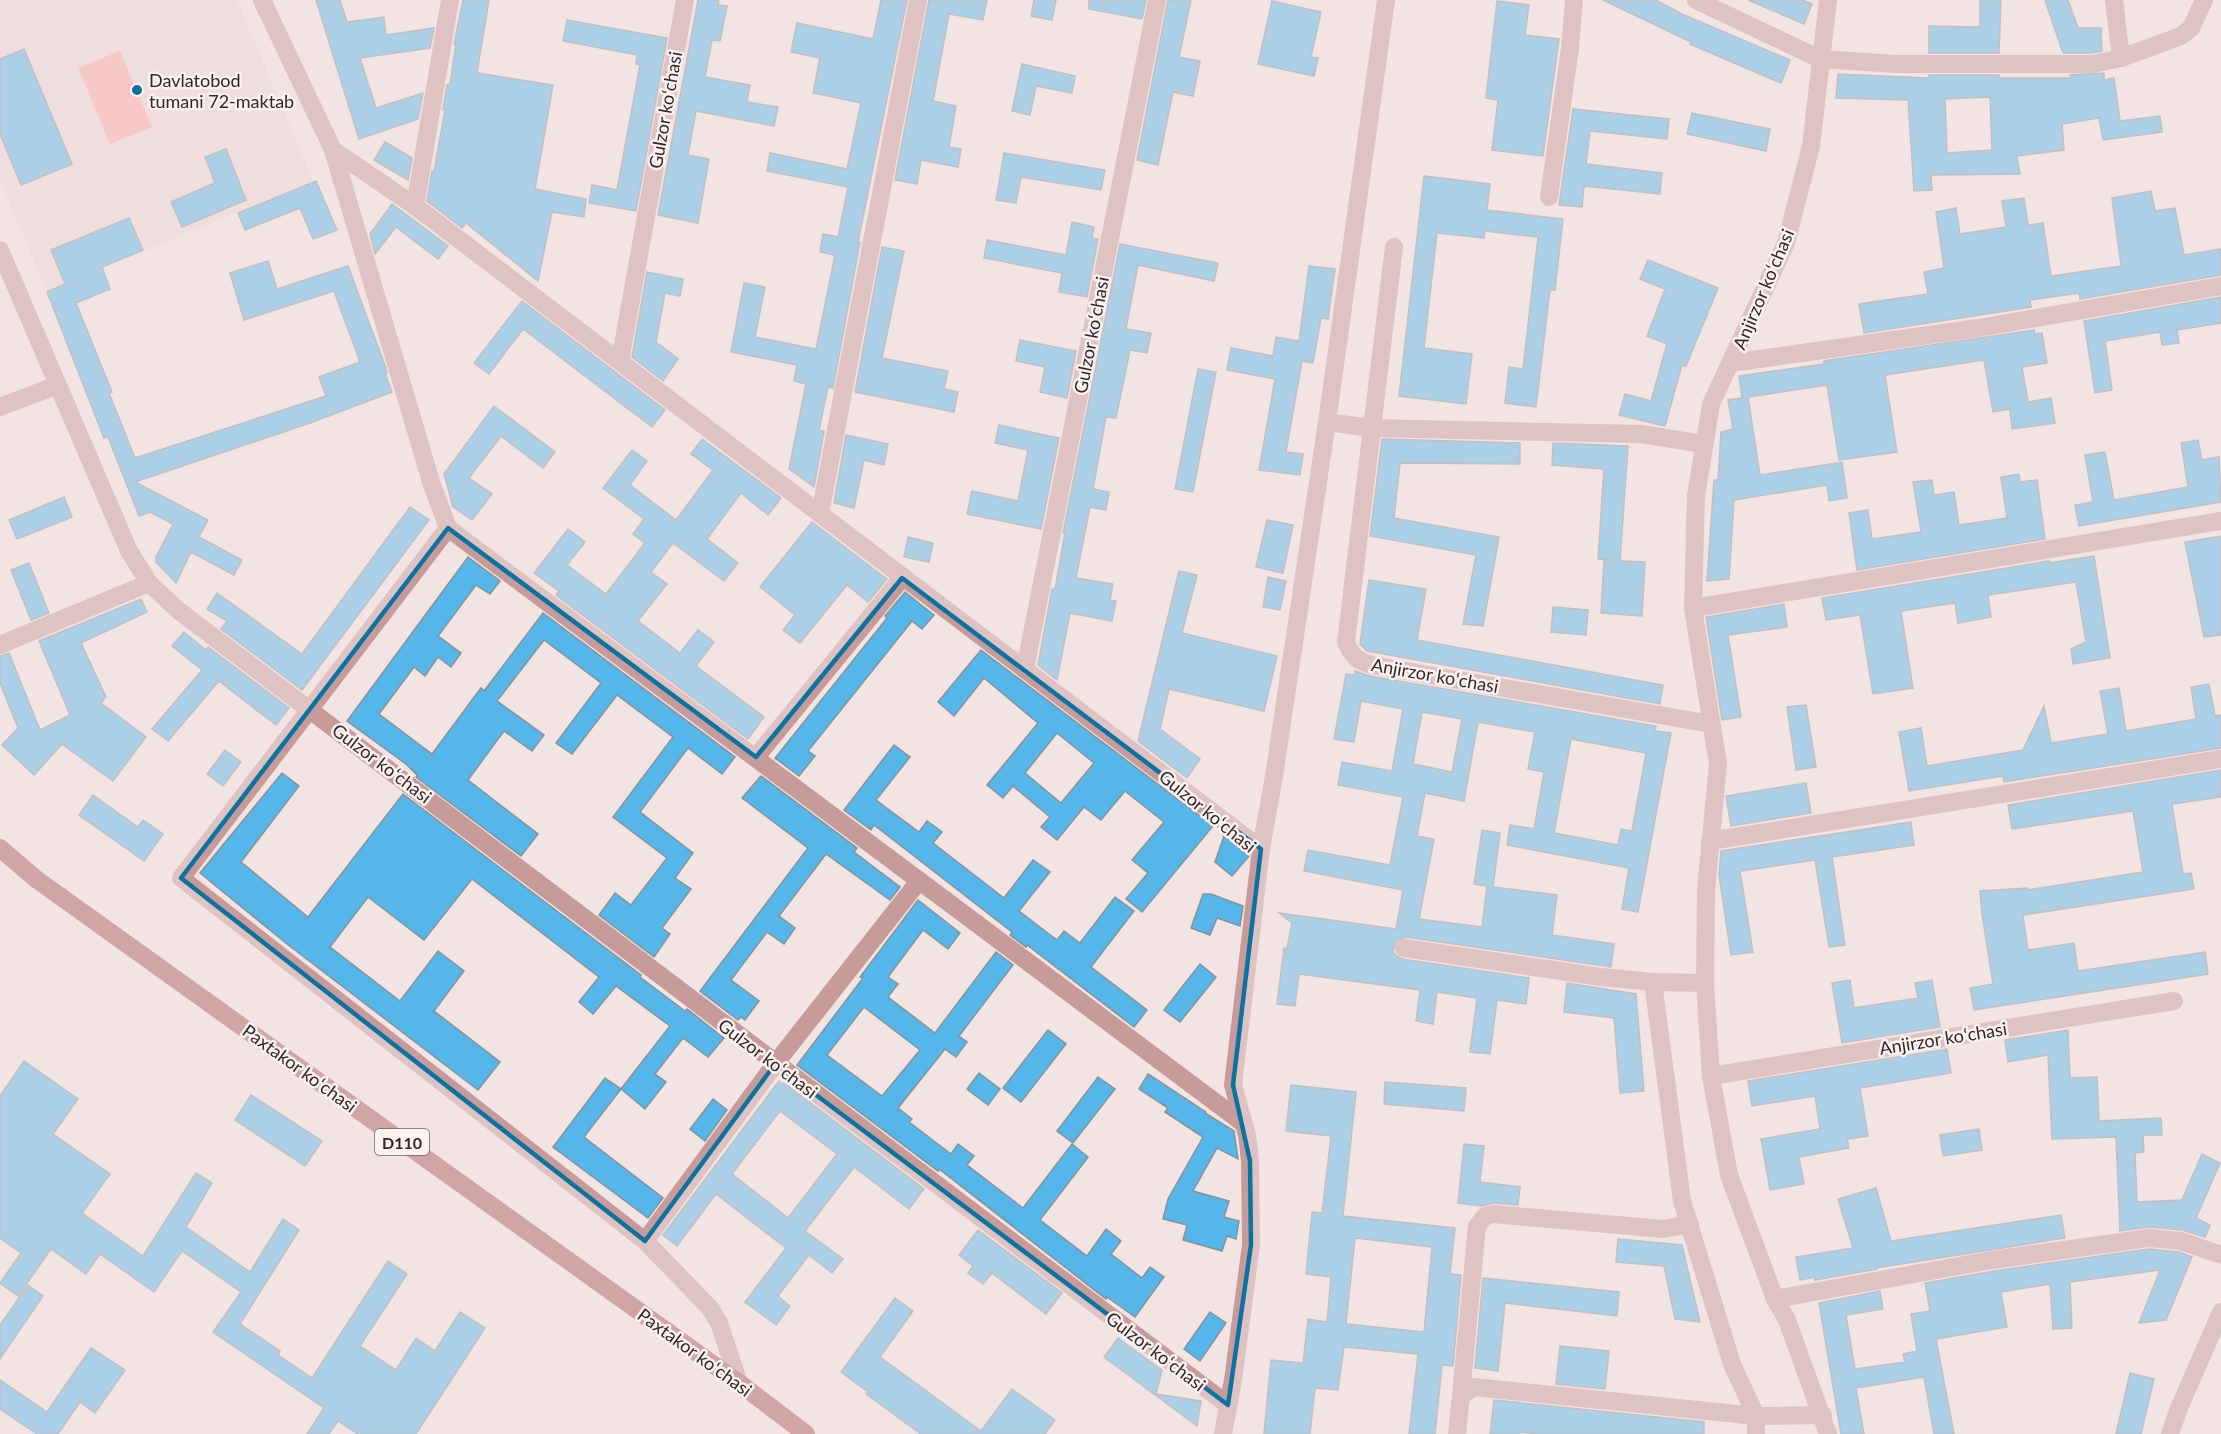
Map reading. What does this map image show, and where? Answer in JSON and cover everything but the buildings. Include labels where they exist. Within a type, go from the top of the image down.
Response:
[{"type":"main road","name":"Paxtakor koʻchasi","points":[[0,848],[36,879],[739,1383],[806,1434]]},
{"type":"street","points":[[262,0],[333,150],[431,482],[448,528],[1243,1123]]},
{"type":"street","points":[[415,206],[450,0]]},
{"type":"street","name":"Gulzor koʻchasi","points":[[620,361],[685,0]]},
{"type":"street","points":[[820,514],[918,0]]},
{"type":"street","name":"Gulzor koʻchasi","points":[[1025,669],[1157,0]]},
{"type":"street","points":[[1261,849],[1327,422],[1386,0]]},
{"type":"street","points":[[1549,197],[1570,48],[1574,0]]},
{"type":"street","points":[[1696,0],[1820,59],[1896,64],[2093,64],[2121,58],[2181,36],[2191,28],[2204,0]]},
{"type":"street","name":"Anjirzor koʻchasi","points":[[1828,0],[1810,146],[1786,243],[1711,404],[1696,496],[1693,608],[1718,764],[1706,890],[1705,983],[1711,1076],[1729,1175],[1775,1299],[1787,1320],[1828,1434]]},
{"type":"street","points":[[2114,0],[2121,58]]},
{"type":"street","name":"Gulzor koʻchasi","points":[[333,150],[415,206],[1261,849],[1233,1085],[1247,1135],[1250,1161],[1251,1245],[1233,1380],[1223,1434]]},
{"type":"street","name":"Anjirzor koʻchasi","points":[[1394,247],[1346,642],[1351,655],[1359,662],[1372,665],[1711,724]]},
{"type":"street","name":"Gulzor koʻchasi","points":[[0,250],[129,551],[149,583],[179,611],[1228,1405]]},
{"type":"street","points":[[1731,363],[1978,328],[2221,286]]},
{"type":"street","points":[[0,407],[58,385]]},
{"type":"street","points":[[1327,422],[1372,428],[1641,434],[1703,444]]},
{"type":"street","points":[[1693,608],[2221,521]]},
{"type":"street","points":[[448,528],[181,878],[645,1241],[710,1308],[719,1323],[739,1383]]},
{"type":"street","points":[[756,757],[902,578]]},
{"type":"street","points":[[0,645],[149,583]]},
{"type":"street","points":[[1710,841],[2221,759]]},
{"type":"street","points":[[645,1241],[776,1064],[919,881]]},
{"type":"street","points":[[1404,948],[1601,977],[1653,982],[1705,983]]},
{"type":"street","points":[[1653,982],[1682,1201],[1732,1364],[1756,1425]]},
{"type":"street","name":"Anjirzor koʻchasi","points":[[1711,1076],[2174,1001]]},
{"type":"street","points":[[1457,1434],[1478,1226],[1485,1216],[1493,1214],[1663,1229],[1690,1224]]},
{"type":"street","points":[[1775,1299],[1992,1260],[2149,1238],[2181,1241],[2221,1255]]},
{"type":"street","points":[[2170,1434],[2221,1312]]},
{"type":"street","points":[[1461,1396],[1474,1387],[1756,1425],[1823,1415]]},
{"type":"highlighted area","points":[[448,528],[756,757],[902,578],[1261,849],[1233,1085],[1250,1161],[1251,1245],[1228,1405],[775,1064],[645,1241],[181,878]]},
{"type":"shaded area","name":"Davlatobod tumani 72-maktab","points":[[0,0],[237,0],[313,181],[47,291],[0,180]]},
{"type":"shaded area","points":[[120,51],[152,127],[110,144],[78,68]]},
{"type":"place","name":"Davlatobod tumani 72-maktab","points":[[137,90]]}]
